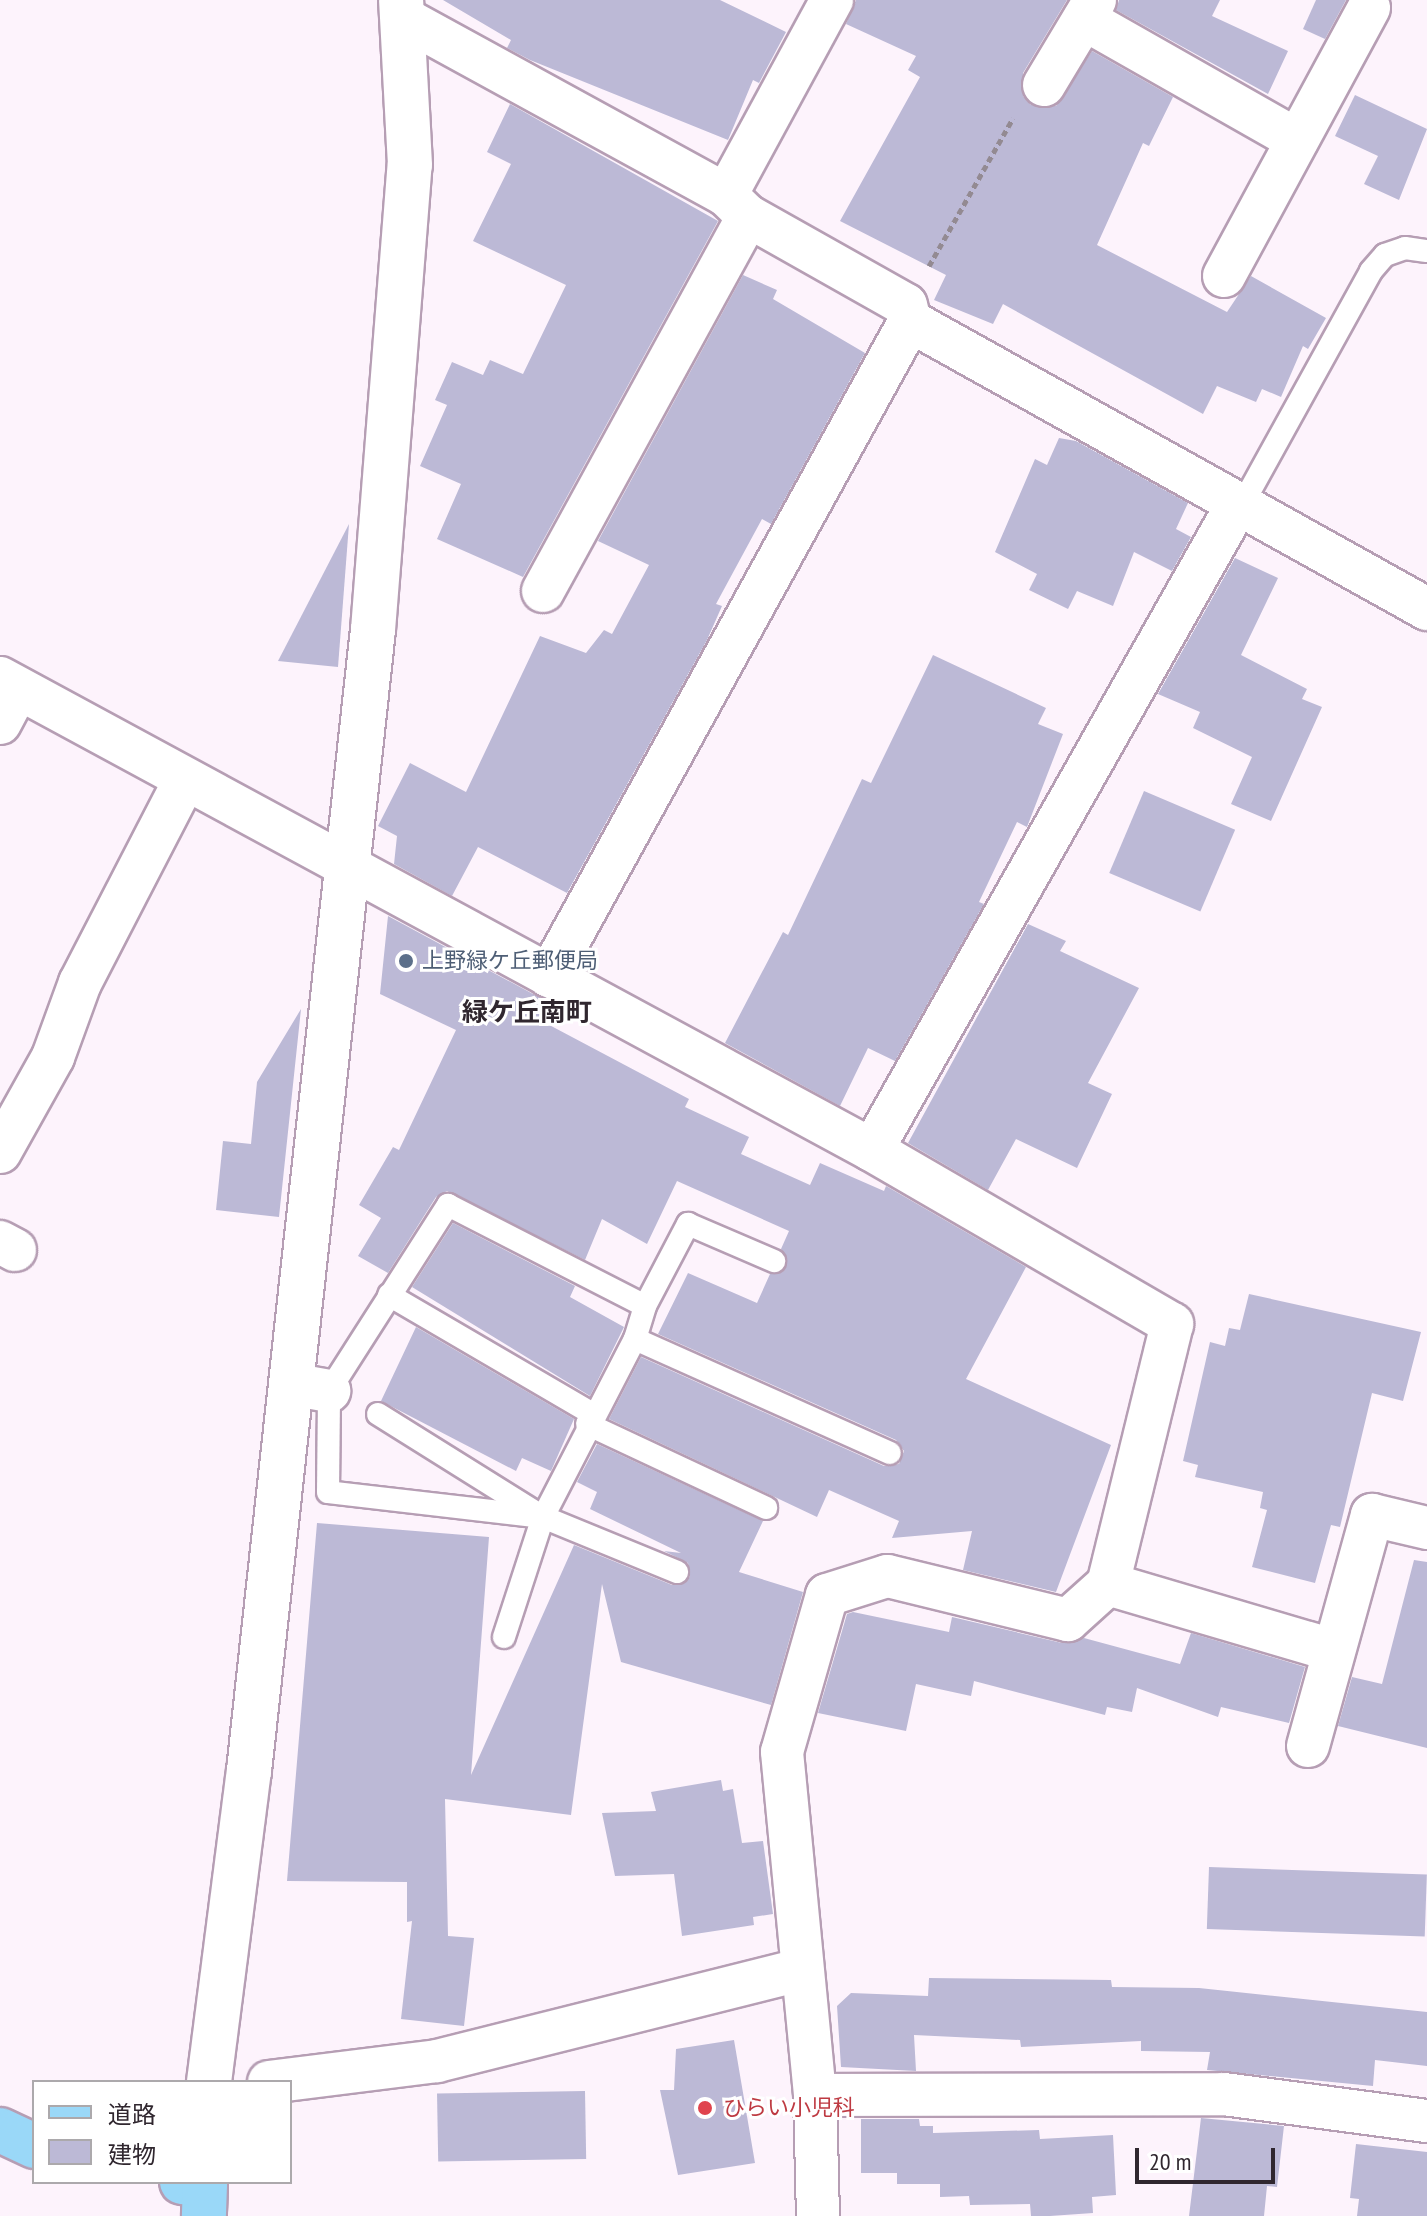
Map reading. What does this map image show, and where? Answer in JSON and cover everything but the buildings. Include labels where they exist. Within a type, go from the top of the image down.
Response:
[{"type":"main road","points":[[0,2130],[32,2145]]},
{"type":"street","points":[[543,591],[737,205],[815,6]]},
{"type":"street","points":[[1224,276],[1369,8]]},
{"type":"street","points":[[402,9],[737,205],[908,313],[1427,609]]},
{"type":"street","points":[[209,2080],[309,1387],[346,869],[373,630],[410,165],[402,9]]},
{"type":"street","points":[[1044,85],[1090,10],[1297,140]]},
{"type":"street","points":[[549,976],[908,313]]},
{"type":"street","points":[[872,1150],[1240,504]]},
{"type":"street","points":[[6,697],[185,780],[872,1150],[1172,1324],[1108,1584],[1068,1620],[887,1576],[827,1595],[782,1752],[815,2095],[818,2216]]},
{"type":"street","points":[[0,1152],[53,1057],[80,983],[185,780]]},
{"type":"street","points":[[1308,1746],[1332,1650],[1372,1515],[1427,1528]]},
{"type":"street","points":[[1108,1584],[1332,1650]]},
{"type":"street","points":[[285,2080],[437,2061],[802,1969]]},
{"type":"street","points":[[815,2095],[1224,2094],[1427,2121]]},
{"type":"lane","points":[[1240,504],[1371,271],[1385,255],[1405,248],[1427,251]]},
{"type":"lane","points":[[543,1517],[328,1492],[309,1387],[389,1295],[448,1205],[645,1306]]},
{"type":"lane","points":[[504,1637],[543,1517],[590,1419],[635,1339],[645,1306],[688,1224],[774,1261]]},
{"type":"lane","points":[[389,1295],[590,1419],[766,1508]]},
{"type":"lane","points":[[635,1339],[890,1453]]},
{"type":"lane","points":[[378,1414],[543,1517],[677,1572]]},
{"type":"path","points":[[908,313],[1025,98],[1044,85]]},
{"type":"place","name":"上野緑ケ丘郵便局","points":[[406,961]]},
{"type":"place","name":"ひらい小児科","points":[[705,2108]]},
{"type":"district","name":"緑ケ丘南町","points":[[527,1012]]}]
